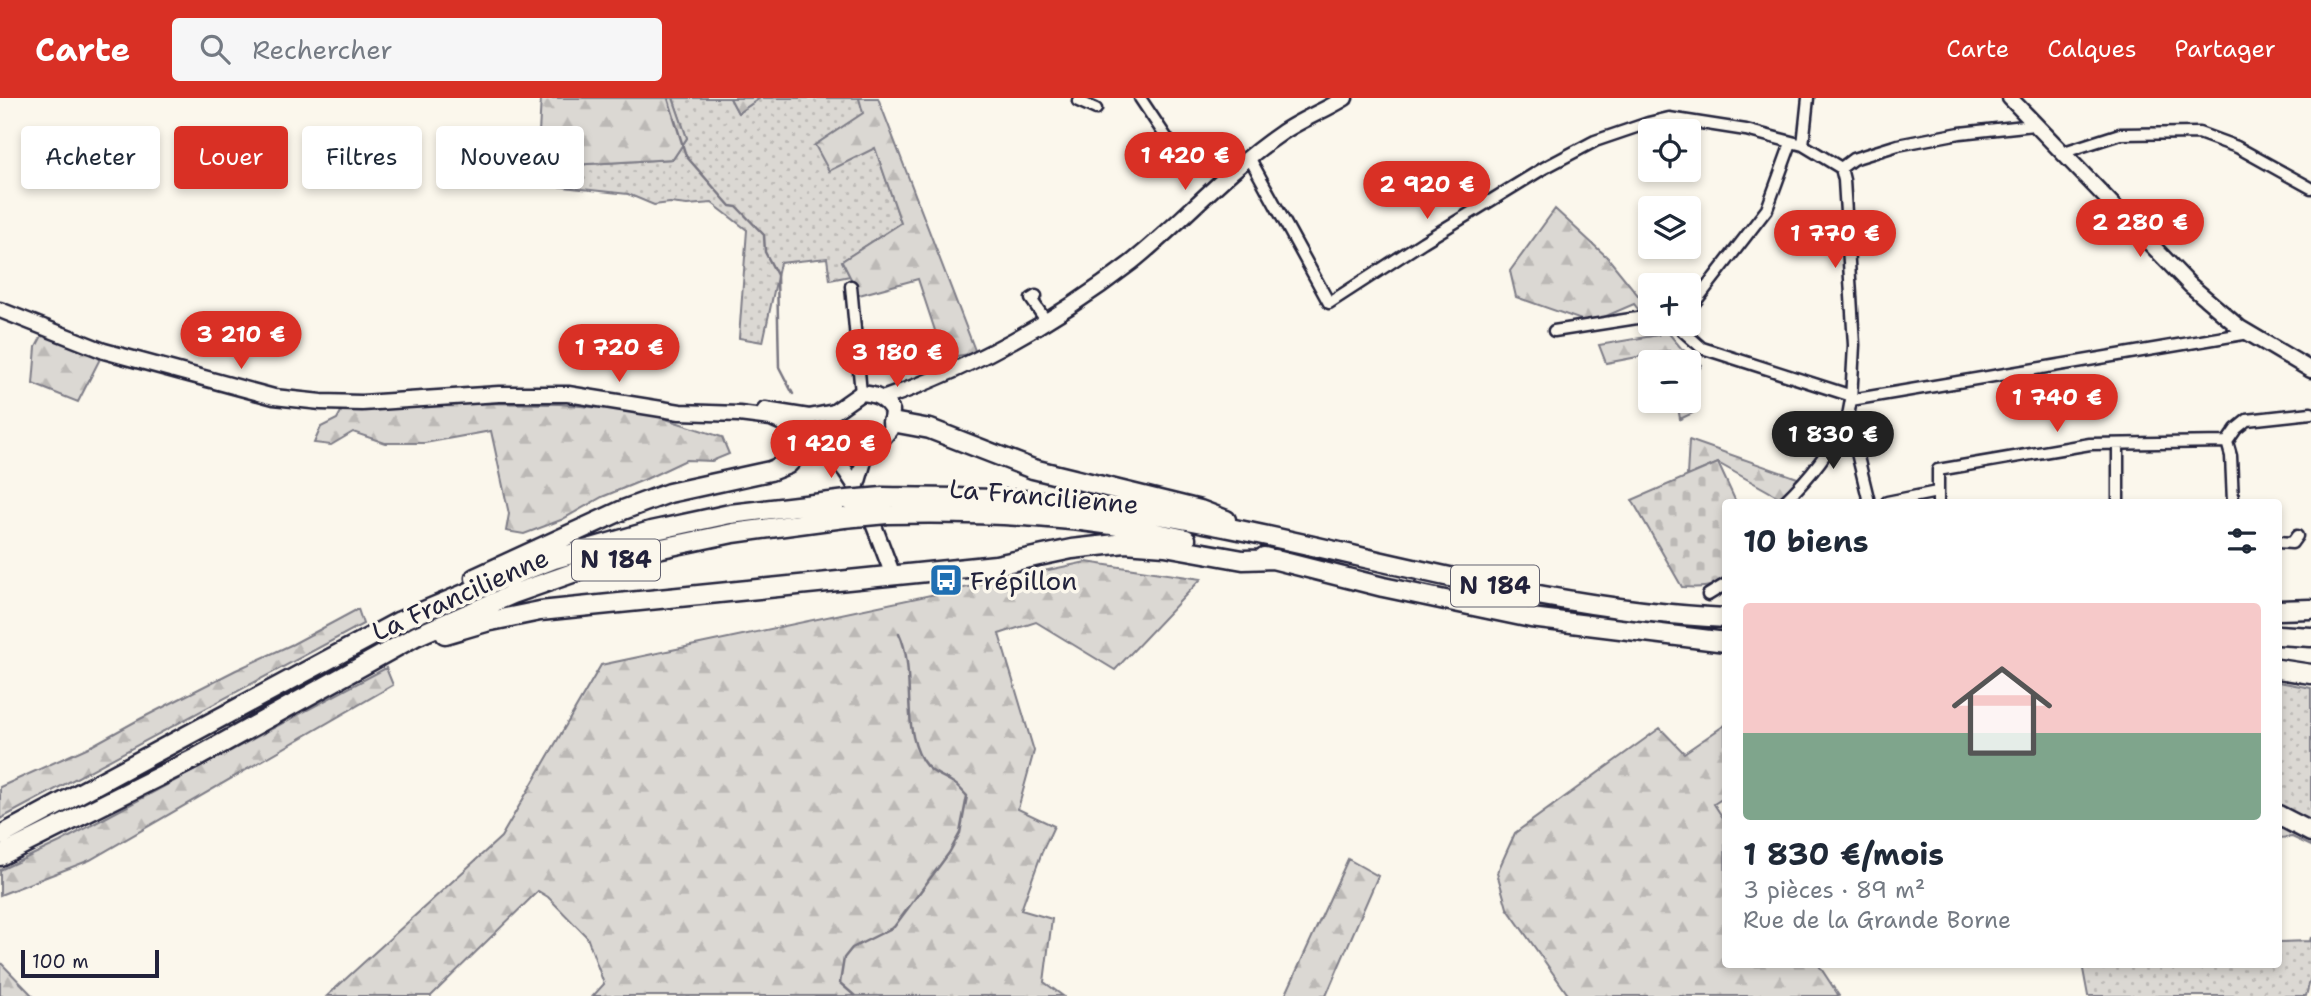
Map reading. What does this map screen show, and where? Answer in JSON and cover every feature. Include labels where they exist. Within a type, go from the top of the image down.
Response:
[{"type":"highway","points":[[892,417],[1033,469],[1200,510],[1268,537]]},
{"type":"highway","points":[[400,621],[407,611],[623,510],[669,493],[770,471],[788,464],[798,441]]},
{"type":"highway","name":"La Francilienne","points":[[0,836],[400,621],[528,569],[607,543],[730,514],[852,494],[885,506],[999,513],[1119,525],[1275,559],[1383,587],[1531,618],[1722,642]]},
{"type":"highway","name":"La Francilienne","points":[[0,856],[194,759],[416,636],[513,594],[587,568],[662,548],[733,533],[844,518],[885,506],[1022,499],[1142,512],[1538,596],[1689,617],[1722,618]]},
{"type":"highway","points":[[402,646],[411,647],[486,622],[540,611],[996,565],[1072,549],[1125,542],[1165,546],[1242,560],[1275,559]]},
{"type":"highway","points":[[2282,610],[2311,609]]},
{"type":"highway","points":[[2282,635],[2311,638]]},
{"type":"highway","points":[[2282,670],[2311,674]]},
{"type":"highway","points":[[2282,817],[2311,832]]},
{"type":"street","points":[[1079,98],[1078,101],[1096,110]]},
{"type":"street","points":[[1140,98],[1170,143],[1226,176]]},
{"type":"street","points":[[882,399],[976,359],[1046,322],[1132,262],[1226,176],[1282,132],[1345,98]]},
{"type":"street","points":[[1803,145],[1808,98]]},
{"type":"street","points":[[2010,98],[2190,285],[2249,333],[2311,370]]},
{"type":"street","points":[[1249,157],[1329,303],[1544,168],[1595,141],[1648,123],[1669,118],[1745,130],[1803,145],[1841,168],[1852,294],[1854,345],[1851,398],[1848,415],[1833,446],[1806,481],[1787,499]]},
{"type":"street","points":[[1841,168],[1853,159],[1898,145],[1960,133],[2034,125]]},
{"type":"street","points":[[2061,153],[2120,134],[2199,133],[2237,147],[2311,188]]},
{"type":"street","points":[[1701,294],[1767,209],[1791,143]]},
{"type":"street","points":[[851,286],[861,393]]},
{"type":"street","points":[[1036,296],[1031,299],[1046,322]]},
{"type":"street","points":[[0,310],[104,351],[274,397],[362,403],[488,395],[568,394],[680,412],[771,418],[787,425],[808,456],[817,457],[848,445],[875,443]]},
{"type":"street","points":[[1554,331],[1638,318]]},
{"type":"street","points":[[1690,336],[1702,348],[1851,398],[2249,333]]},
{"type":"street","points":[[852,494],[864,461],[875,443],[885,436],[902,392]]},
{"type":"street","points":[[739,414],[766,410],[809,417],[834,412],[861,393],[882,399],[892,417]]},
{"type":"street","points":[[1918,499],[1938,497],[1938,470],[2090,444],[2227,442],[2247,420],[2311,413]]},
{"type":"street","points":[[1848,415],[1868,499]]},
{"type":"street","points":[[798,441],[799,426],[809,417]]},
{"type":"street","points":[[2227,442],[2231,456],[2233,499]]},
{"type":"street","points":[[2118,444],[2118,499]]},
{"type":"street","points":[[829,453],[841,463],[852,494],[894,575]]},
{"type":"street","points":[[2282,543],[2292,544],[2297,536]]},
{"type":"street","points":[[1708,595],[1722,586]]},
{"type":"street","points":[[2282,823],[2311,838]]},
{"type":"green space","points":[[541,98],[673,98],[687,138],[673,159],[584,164],[584,126],[539,126]]},
{"type":"green space","points":[[673,98],[730,98],[738,113],[760,98],[859,98],[864,113],[815,145],[875,147],[901,223],[842,261],[850,276],[830,280],[827,258],[780,263],[763,342],[739,338],[747,230],[712,203],[654,205],[628,194],[582,189],[584,164],[673,159],[687,138]]},
{"type":"green space","points":[[730,98],[760,98],[738,113]]},
{"type":"green space","points":[[859,98],[878,98],[976,353],[944,358],[918,279],[859,295],[842,261],[901,223],[875,148],[829,171],[815,145],[863,113]]},
{"type":"green space","points":[[1555,209],[1608,258],[1638,295],[1638,309],[1634,304],[1590,323],[1516,297],[1510,271]]},
{"type":"green space","points":[[46,328],[104,351],[78,402],[33,384],[36,347]]},
{"type":"green space","points":[[1652,336],[1671,336],[1683,350],[1638,350],[1638,357],[1606,363],[1599,345]]},
{"type":"green space","points":[[462,403],[559,404],[644,412],[722,437],[729,454],[712,461],[686,460],[602,497],[561,520],[524,534],[506,531],[509,514],[491,431],[425,443],[385,443],[353,432],[331,445],[314,443],[321,427],[337,419],[343,408]]},
{"type":"green space","points":[[1679,413],[1693,413],[1680,419]]},
{"type":"green space","points":[[1689,440],[1806,481],[1788,499],[1782,499],[1718,463],[1687,476]]},
{"type":"green space","points":[[1718,463],[1735,499],[1722,499],[1722,579],[1712,585],[1682,587],[1632,500]]},
{"type":"green space","points":[[1086,562],[1201,579],[1115,670],[1036,622],[999,634],[1034,751],[1018,809],[1054,826],[1021,910],[1052,919],[1044,982],[1063,996],[593,996],[604,984],[587,937],[548,897],[538,891],[431,996],[327,996],[501,837],[601,665]]},
{"type":"green space","points":[[358,609],[363,624],[0,819],[0,787],[93,745]]},
{"type":"green space","points":[[386,668],[393,685],[90,860],[0,895],[0,870],[60,842]]},
{"type":"green space","points":[[2282,683],[2311,688],[2311,823],[2282,808]]},
{"type":"green space","points":[[1722,727],[1722,799],[1714,804],[1722,816],[1722,968],[1821,968],[1839,996],[1569,996],[1507,908],[1497,873],[1515,833],[1660,728],[1684,753]]},
{"type":"green space","points":[[2282,821],[2311,837],[2311,846],[2292,837],[2282,838]]},
{"type":"green space","points":[[1348,859],[1378,876],[1326,996],[1285,996]]},
{"type":"green space","points":[[2311,937],[2311,977],[2306,996],[2088,996],[2083,968],[2282,968],[2282,942],[2310,941]]},
{"type":"green space","points":[[0,962],[33,996],[0,996]]},
{"type":"waterway","points":[[668,98],[686,156],[730,206],[737,207],[764,235],[765,252],[777,275],[779,367],[793,394]]},
{"type":"waterway","points":[[855,996],[840,983],[844,958],[852,948],[894,927],[949,853],[960,833],[967,796],[954,783],[928,768],[915,745],[907,664],[899,633]]},
{"type":"place","name":"Frépillon","points":[[946,580]]}]
